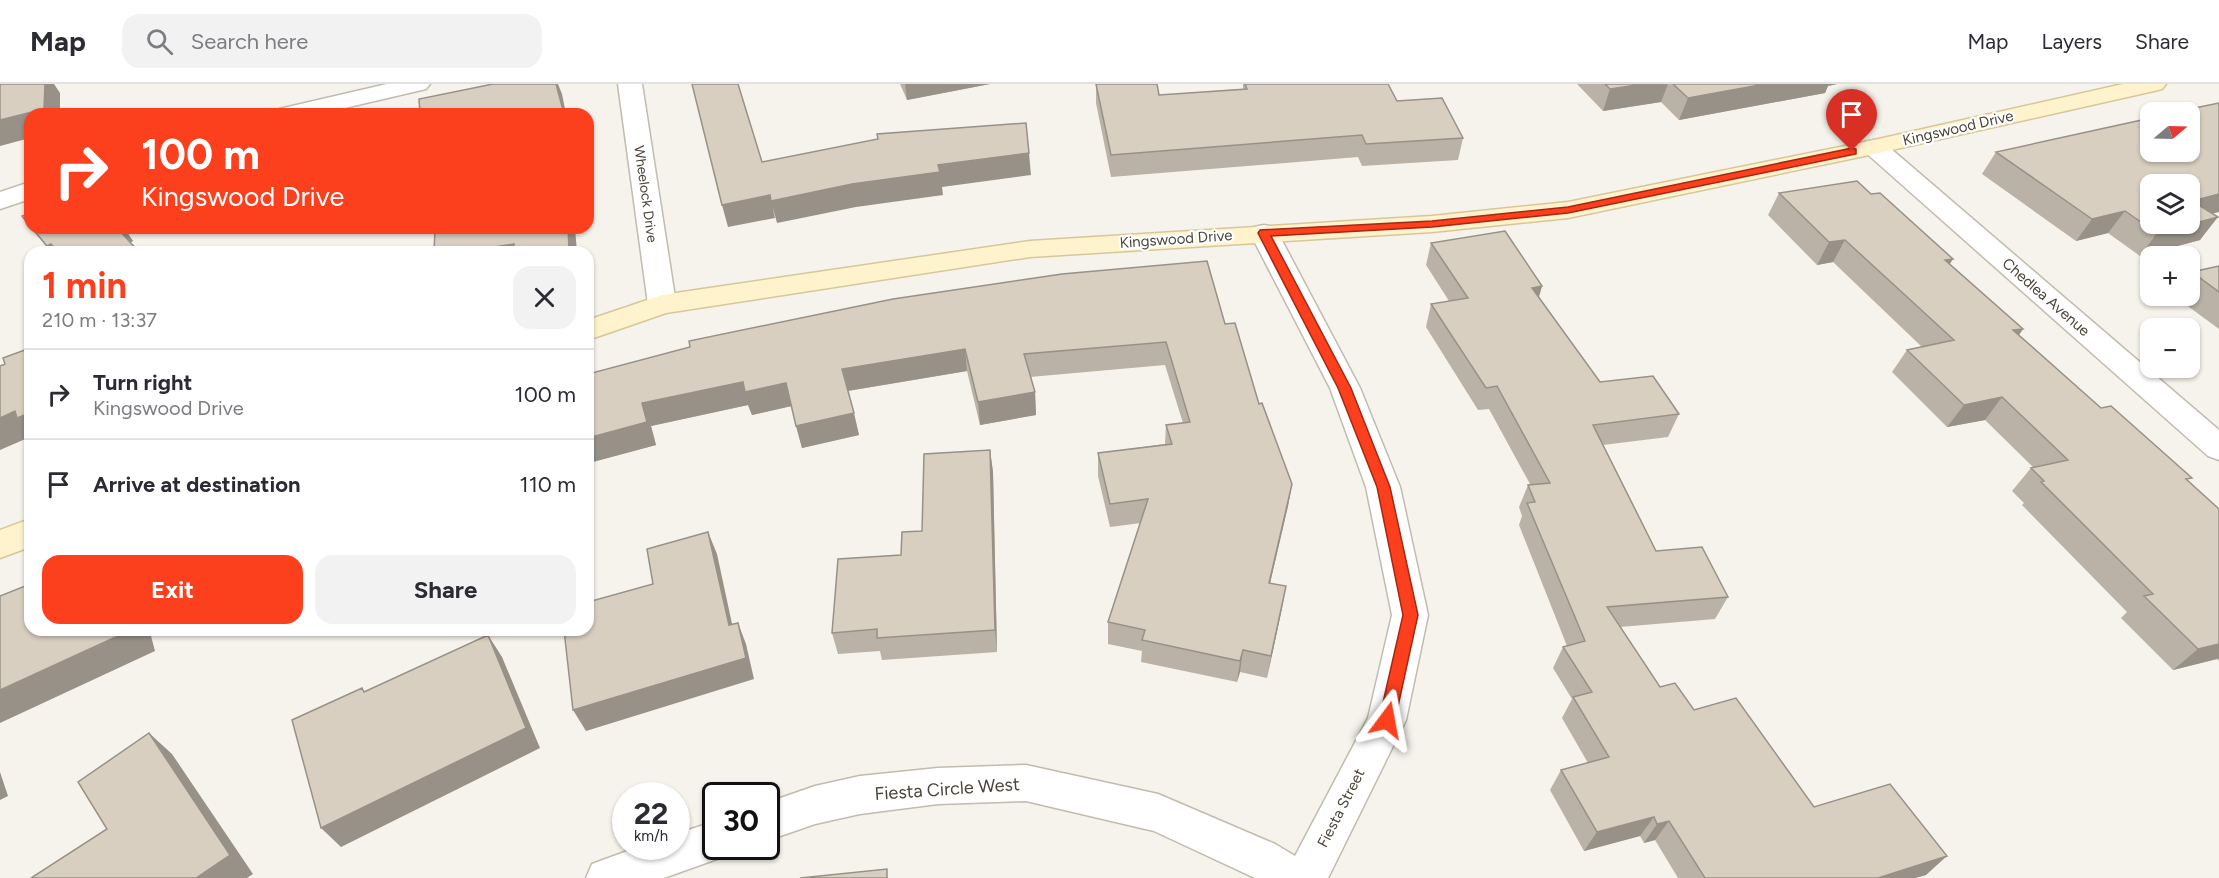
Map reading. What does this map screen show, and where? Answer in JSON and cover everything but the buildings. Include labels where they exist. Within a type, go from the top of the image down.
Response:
[{"type":"street","points":[[314,108],[418,84]]},
{"type":"street","name":"Wheelock Drive","points":[[630,84],[663,304]]},
{"type":"street","name":"Kingswood Drive","points":[[594,328],[663,304],[1030,249],[1432,224],[1568,210],[1874,147],[2154,84]]},
{"type":"street","name":"Chedlea Avenue","points":[[1874,147],[2219,448]]},
{"type":"street","points":[[0,201],[24,192]]},
{"type":"street","name":"Fiesta Street","points":[[1264,233],[1345,388],[1383,487],[1410,615],[1387,720],[1305,878]]},
{"type":"street","points":[[0,545],[24,535]]},
{"type":"street","name":"Fiesta Circle West","points":[[780,817],[860,795],[939,786],[1026,783],[1158,813],[1260,858],[1293,878]]},
{"type":"street","points":[[607,878],[702,845]]},
{"type":"route","points":[[1387,720],[1410,615],[1383,487],[1345,388],[1264,233],[1432,224],[1568,210],[1852,151]]}]
